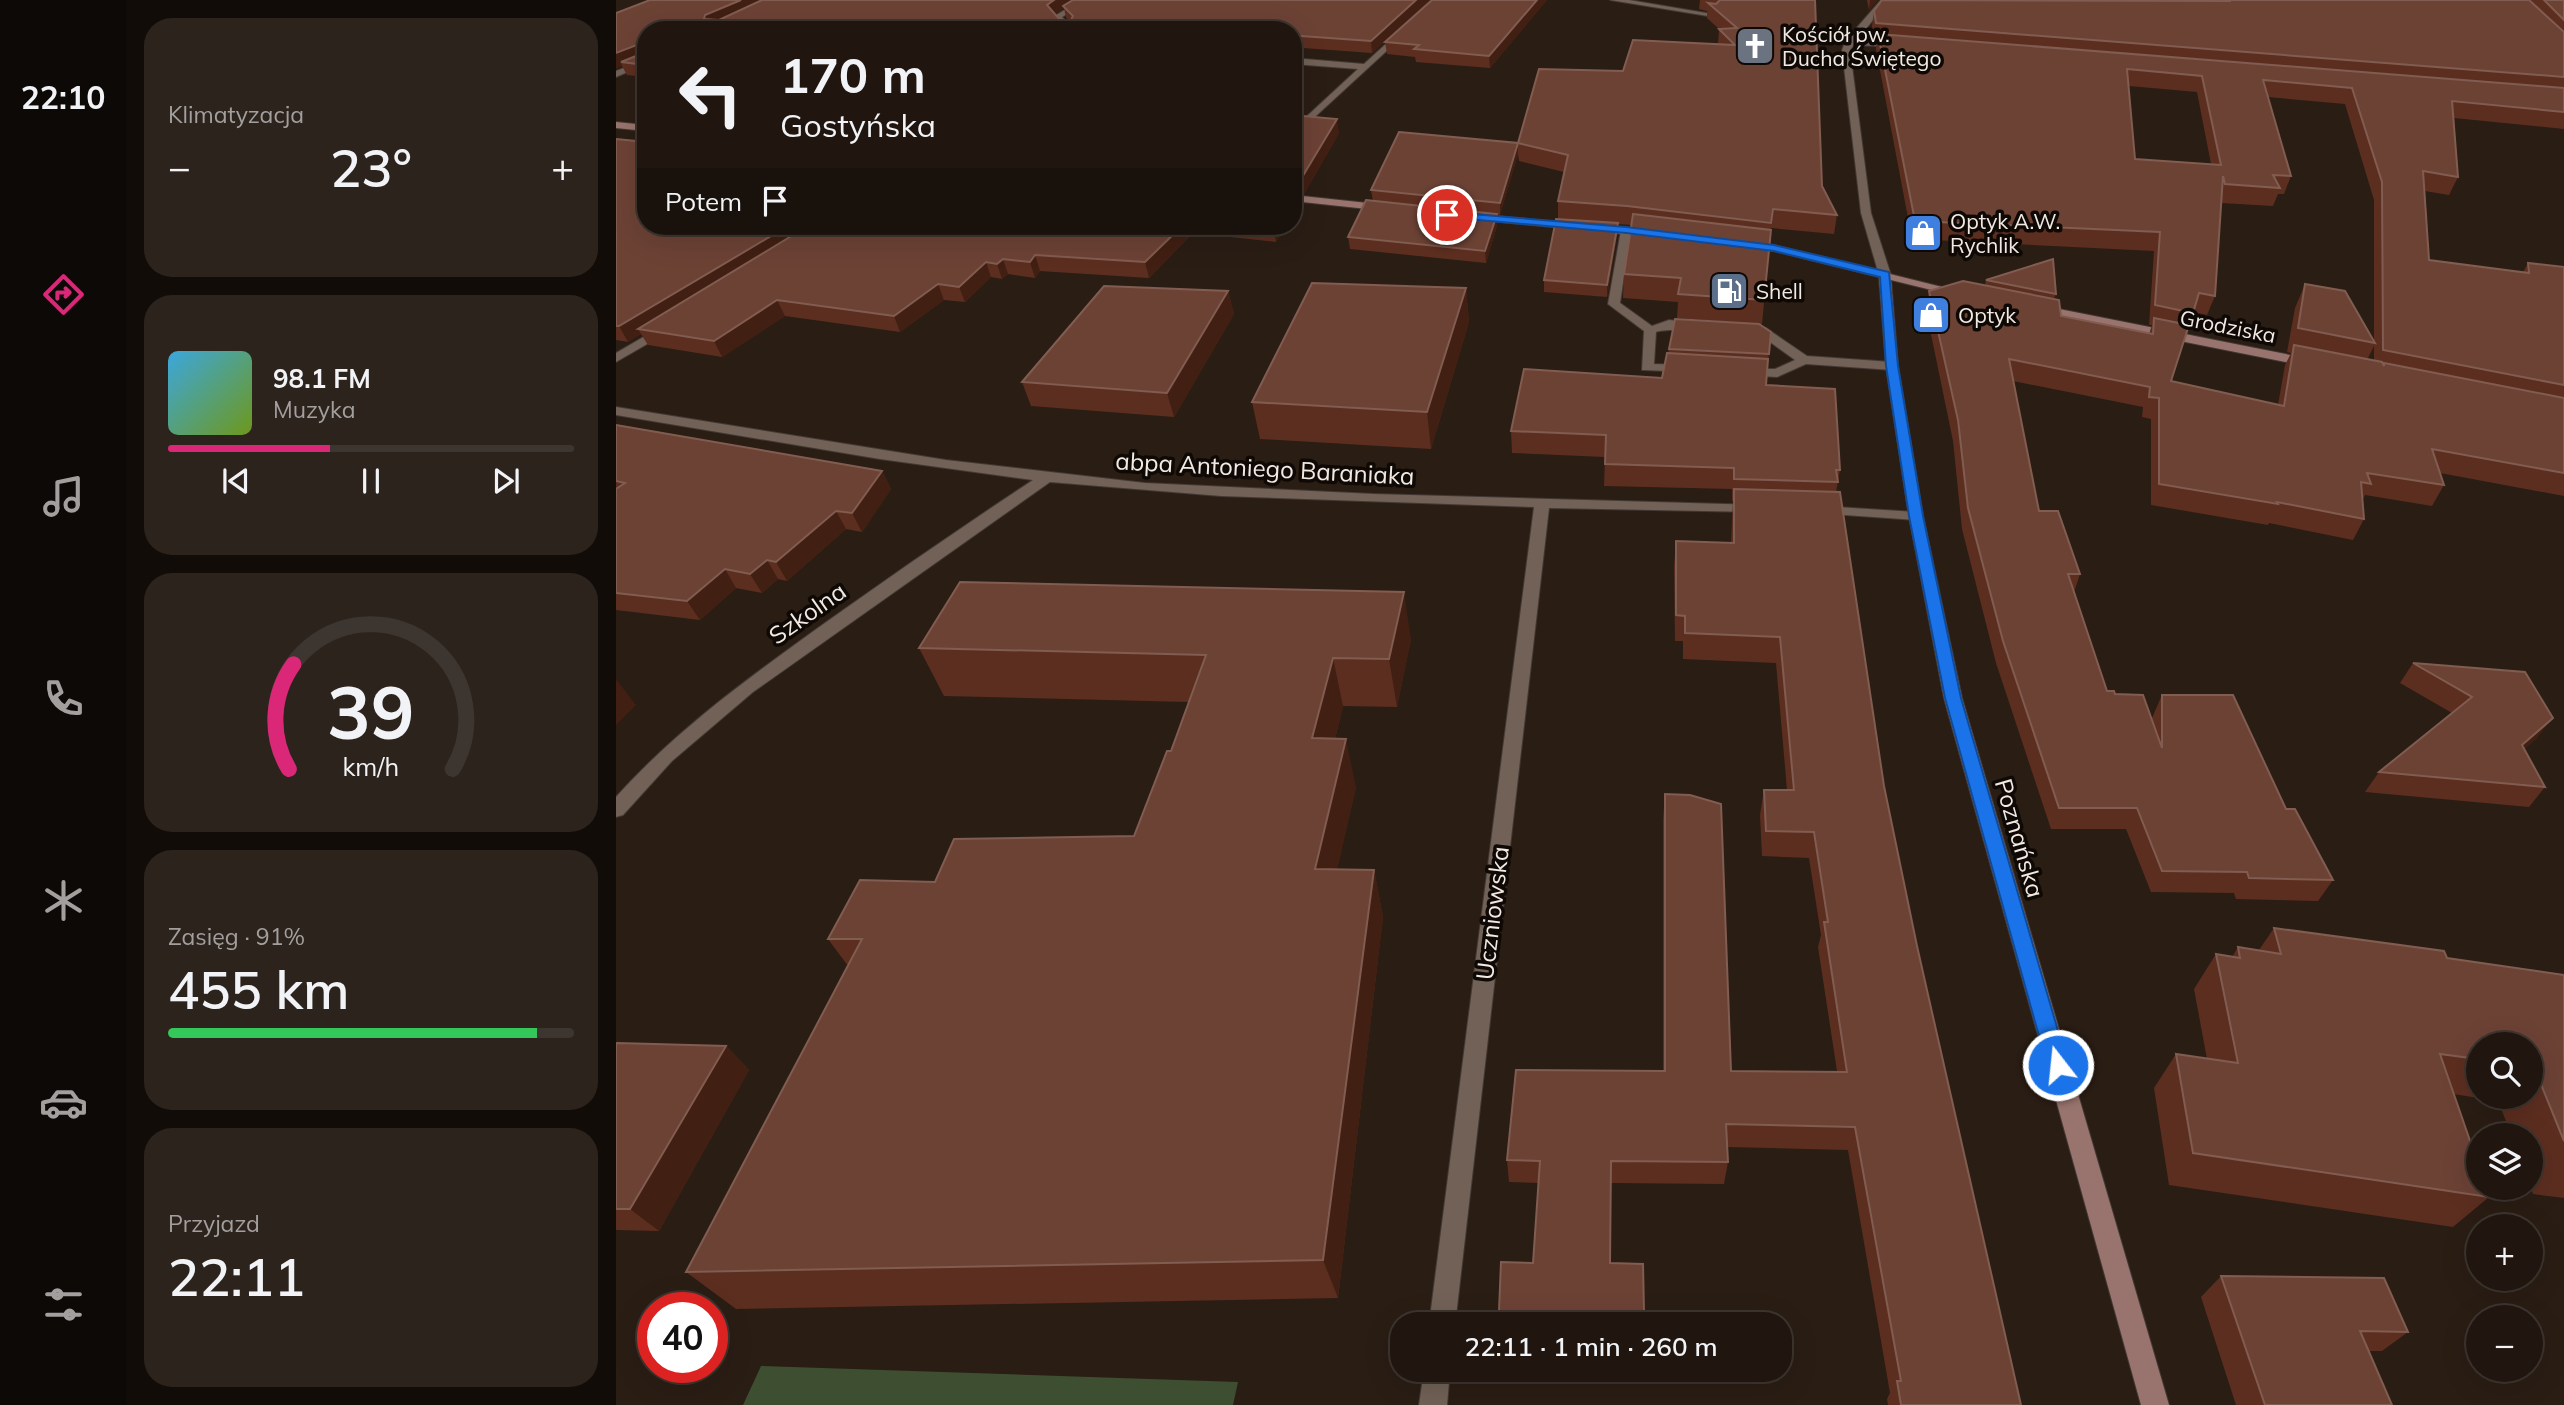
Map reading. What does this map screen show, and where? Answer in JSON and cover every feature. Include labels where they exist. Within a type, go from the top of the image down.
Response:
[{"type":"street","points":[[1061,21],[1057,17],[1087,0]]},
{"type":"street","points":[[1302,126],[1438,0]]},
{"type":"street","points":[[1614,0],[1714,15]]},
{"type":"street","points":[[1885,0],[1849,42],[1846,57],[1866,213],[1885,275]]},
{"type":"street","points":[[1849,42],[1907,46]]},
{"type":"street","points":[[1302,62],[1366,67]]},
{"type":"street","points":[[616,74],[637,65]]},
{"type":"street","points":[[616,125],[637,127]]},
{"type":"street","points":[[1302,199],[1402,210]]},
{"type":"street","points":[[1456,216],[1664,235]]},
{"type":"street","points":[[1626,230],[1614,304],[1650,330]]},
{"type":"street","points":[[1727,242],[1774,248],[1970,296]]},
{"type":"street","name":"Poznańska","points":[[1885,275],[1892,366],[1916,516],[1953,698],[2155,1405]]},
{"type":"street","name":"Grodziska","points":[[2025,306],[2329,367]]},
{"type":"street","points":[[616,358],[676,321]]},
{"type":"street","points":[[1650,330],[1669,324],[1709,327]]},
{"type":"street","points":[[1735,329],[1762,331],[1804,360]]},
{"type":"street","points":[[1650,330],[1647,367],[1699,369]]},
{"type":"street","points":[[1738,371],[1777,373],[1804,360],[1892,366]]},
{"type":"street","name":"abpa Antoniego Baraniaka","points":[[616,411],[907,460],[1046,478],[1259,494],[1775,509]]},
{"type":"street","name":"Szkolna","points":[[616,810],[690,732],[752,682],[948,543],[1046,478]]},
{"type":"street","name":"Uczniowska","points":[[1444,1312],[1542,502]]},
{"type":"street","points":[[1803,509],[1916,516]]},
{"type":"street","points":[[1433,1405],[1436,1382]]},
{"type":"green space","points":[[761,1366],[1238,1382],[1233,1405],[743,1405]]},
{"type":"building","points":[[650,0],[741,0],[705,15],[704,19],[719,20],[762,0],[1054,0],[1047,5],[1060,20],[1071,20],[1073,16],[1063,6],[1073,0],[1416,0],[1371,41],[1302,36],[1302,21],[637,21],[637,45],[616,53],[616,13]]},
{"type":"building","points":[[1432,0],[1537,0],[1489,56],[1414,49],[1419,45],[1385,42]]},
{"type":"building","points":[[1720,0],[1815,0],[1822,186],[1837,215],[1773,209],[1771,223],[1627,206],[1558,201],[1568,155],[1518,143],[1539,69],[1623,71],[1633,40],[1735,45],[1719,29],[1737,28],[1708,3],[1716,4]]},
{"type":"building","points":[[1882,0],[2529,0],[2564,32],[2564,77],[1876,23],[1874,11]]},
{"type":"building","points":[[2544,0],[2564,0],[2564,20]]},
{"type":"building","points":[[1878,34],[2564,88],[2564,112],[2452,101],[2458,177],[2423,171],[2429,260],[2529,273],[2528,263],[2564,267],[2564,385],[2383,350],[2382,182],[2352,88],[2263,80],[2291,176],[2273,175],[2280,188],[2225,184],[2223,176],[2215,296],[2199,293],[2193,313],[2155,305],[2160,232],[1915,221]],"holes":[[[2127,69],[2202,76],[2221,165],[2135,159]]]},
{"type":"building","points":[[637,56],[637,64],[621,62]]},
{"type":"building","points":[[1302,117],[1337,119],[1302,177]]},
{"type":"building","points":[[1399,132],[1518,143],[1500,203],[1371,190]]},
{"type":"building","points":[[616,139],[637,141],[637,235],[773,235],[616,326]]},
{"type":"building","points":[[1366,200],[1497,214],[1485,251],[1348,237]]},
{"type":"building","points":[[1633,214],[1771,230],[1764,300],[1678,294],[1681,278],[1624,274]]},
{"type":"building","points":[[1556,219],[1618,223],[1607,285],[1544,280]]},
{"type":"building","points":[[793,235],[1173,235],[1145,262],[1035,255],[1030,262],[1003,259],[997,264],[986,262],[959,287],[938,284],[894,316],[777,300],[714,341],[638,329]]},
{"type":"building","points":[[2053,259],[2056,294],[1986,280]]},
{"type":"building","points":[[1963,281],[2059,300],[2061,316],[2153,334],[2154,318],[2189,325],[2171,381],[2284,406],[2294,345],[2382,362],[2384,366],[2384,363],[2564,398],[2564,473],[2432,449],[2444,485],[2367,473],[2371,484],[2361,482],[2364,519],[2277,502],[2278,504],[2159,484],[2159,398],[2149,397],[2150,387],[2009,359],[2039,511],[2058,511],[2080,574],[2068,574],[2107,691],[2143,695],[2162,748],[2162,695],[2233,695],[2286,809],[2295,809],[2333,880],[2249,878],[2247,872],[2162,871],[2137,808],[2059,808],[2003,641],[1968,508],[1958,420],[1929,291]]},
{"type":"building","points":[[1312,283],[1466,288],[1427,412],[1252,402]]},
{"type":"building","points":[[2305,284],[2345,291],[2375,343],[2298,328]]},
{"type":"building","points":[[1104,286],[1228,291],[1167,393],[1022,382]]},
{"type":"building","points":[[1675,319],[1759,324],[1771,332],[1769,354],[1669,349]]},
{"type":"building","points":[[1667,353],[1768,359],[1766,385],[1835,389],[1840,470],[1836,470],[1838,482],[1734,479],[1734,468],[1605,464],[1606,435],[1511,431],[1524,369],[1662,378]]},
{"type":"building","points":[[616,425],[882,471],[852,513],[836,511],[776,562],[767,560],[750,574],[725,569],[687,601],[616,593],[616,489],[625,483],[616,481]]},
{"type":"building","points":[[1734,489],[1840,492],[1884,786],[1917,946],[2021,1405],[1901,1405],[1897,1381],[1901,1381],[1855,1127],[1726,1124],[1728,1162],[1611,1161],[1610,1263],[1643,1264],[1644,1311],[1499,1311],[1501,1262],[1533,1263],[1540,1161],[1507,1160],[1516,1070],[1665,1071],[1665,794],[1690,795],[1721,804],[1731,1071],[1847,1072],[1824,922],[1828,922],[1814,832],[1766,831],[1764,790],[1794,790],[1780,637],[1685,633],[1685,616],[1676,615],[1676,541],[1734,543]]},
{"type":"building","points":[[960,582],[1404,592],[1389,659],[1333,658],[1312,738],[1346,739],[1315,869],[1374,870],[1323,1260],[686,1272],[862,939],[828,939],[860,880],[935,882],[954,839],[1134,836],[1167,751],[1171,751],[1206,655],[919,648]]},
{"type":"building","points":[[2413,663],[2525,672],[2553,718],[2522,745],[2545,787],[2379,772],[2472,697]]},
{"type":"building","points":[[2274,928],[2444,951],[2447,958],[2564,975],[2564,1141],[2543,1089],[2543,1032],[2466,1032],[2466,1057],[2440,1054],[2466,1129],[2466,1194],[2193,1153],[2176,1054],[2238,1063],[2216,954],[2240,958],[2238,947],[2281,954]]},
{"type":"building","points":[[617,1043],[726,1046],[630,1209],[616,1209]]},
{"type":"building","points":[[2221,1276],[2384,1278],[2408,1332],[2360,1331],[2392,1405],[2265,1405]]},
{"type":"place","name":"Kościół pw. Ducha Świętego","points":[[1755,46]]},
{"type":"place","name":"Optyk A.W. Rychlik","points":[[1923,233]]},
{"type":"place","name":"Shell","points":[[1729,291]]},
{"type":"place","name":"Optyk","points":[[1931,315]]},
{"type":"route","points":[[1447,215],[1626,230],[1774,248],[1885,275],[1892,366],[1916,516],[1930,574],[1953,698],[2058,1065]]}]
